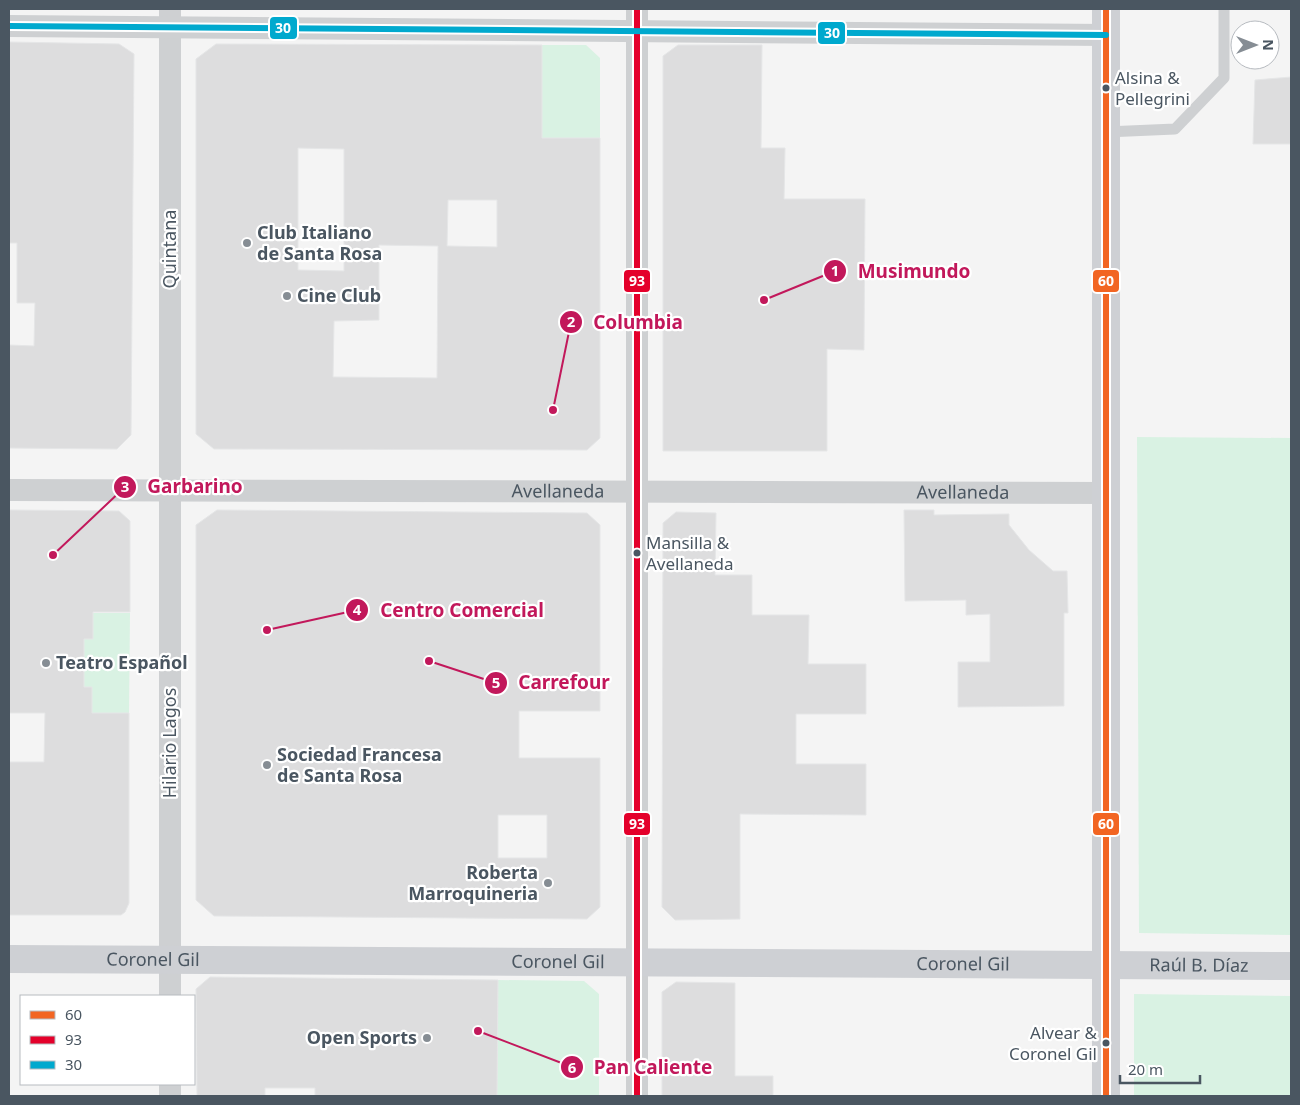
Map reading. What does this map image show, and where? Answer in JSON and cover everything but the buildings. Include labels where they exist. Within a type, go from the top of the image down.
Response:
[{"type":"street","points":[[637,9],[637,1096]]},
{"type":"street","points":[[9,26],[170,18],[637,31],[1106,22],[1106,1096]]},
{"type":"street","name":"Quintana","points":[[170,18],[170,490]]},
{"type":"street","name":"Avellaneda","points":[[9,490],[1106,493]]},
{"type":"street","name":"Hilario Lagos","points":[[170,490],[170,995]]},
{"type":"street","name":"Coronel Gil","points":[[9,959],[1106,965]]},
{"type":"street","name":"Raúl B. Díaz","points":[[1106,965],[1291,966]]},
{"type":"lane","points":[[1106,132],[1175,129],[1181,123],[1224,78],[1224,9]]},
{"type":"green space","points":[[542,45],[586,45],[600,58],[600,138],[542,138]]},
{"type":"green space","points":[[1137,437],[1291,438],[1291,935],[1139,933]]},
{"type":"green space","points":[[93,613],[130,613],[129,713],[92,713],[92,687],[84,687],[84,639]]},
{"type":"green space","points":[[498,980],[584,981],[599,994],[599,1096],[497,1096]]},
{"type":"green space","points":[[1134,994],[1291,996],[1291,1096],[1134,1096]]},
{"type":"transit line","name":"93","points":[[637,9],[637,1096]]},
{"type":"transit line","name":"60","points":[[1106,9],[1106,1096]]},
{"type":"transit line","name":"30","points":[[9,26],[1106,35]]},
{"type":"place","name":"Alsina & Pellegrini","points":[[1106,88]]},
{"type":"place","name":"Club Italiano de Santa Rosa","points":[[247,243]]},
{"type":"place","name":"Cine Club","points":[[287,296]]},
{"type":"place","name":"Musimundo","points":[[764,300]]},
{"type":"place","name":"Columbia","points":[[553,410]]},
{"type":"place","name":"Mansilla & Avellaneda","points":[[637,553]]},
{"type":"place","name":"Garbarino","points":[[53,555]]},
{"type":"place","name":"Centro Comercial","points":[[267,630]]},
{"type":"place","name":"Carrefour","points":[[429,661]]},
{"type":"place","name":"Teatro Español","points":[[46,663]]},
{"type":"place","name":"Sociedad Francesa de Santa Rosa","points":[[267,765]]},
{"type":"place","name":"Roberta Marroquineria","points":[[548,883]]},
{"type":"place","name":"Pan Caliente","points":[[478,1031]]},
{"type":"place","name":"Open Sports","points":[[427,1038]]},
{"type":"place","name":"Alvear & Coronel Gil","points":[[1106,1043]]}]
